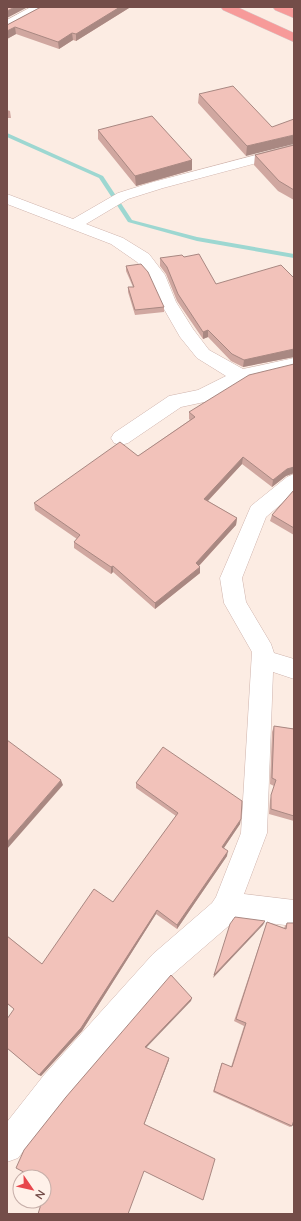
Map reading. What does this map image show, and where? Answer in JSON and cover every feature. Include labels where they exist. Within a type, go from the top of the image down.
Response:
[{"type":"highway","points":[[227,7],[294,38]]},
{"type":"highway","points":[[278,7],[294,14]]},
{"type":"street","points":[[7,26],[20,17],[42,7]]},
{"type":"street","points":[[73,225],[117,198],[165,183],[294,149]]},
{"type":"street","points":[[7,199],[117,241],[143,258],[157,275],[172,308],[186,333],[203,354],[241,376]]},
{"type":"street","points":[[121,438],[176,401],[202,396],[241,376],[294,364]]},
{"type":"street","points":[[7,1147],[54,1086],[163,964],[222,913],[226,905],[254,833],[263,659],[263,651],[235,603],[231,578],[258,512],[294,482]]},
{"type":"street","points":[[263,659],[294,669]]},
{"type":"street","points":[[226,905],[294,913]]},
{"type":"building","points":[[7,7],[15,7],[7,11]]},
{"type":"building","points":[[41,7],[120,7],[76,34],[72,33],[58,42],[15,27],[7,31],[7,25]]},
{"type":"building","points":[[233,86],[272,127],[294,119],[294,135],[247,146],[199,94]]},
{"type":"building","points":[[152,116],[192,160],[135,176],[98,130]]},
{"type":"building","points":[[294,145],[294,190],[279,181],[255,155]]},
{"type":"building","points":[[199,254],[216,284],[281,265],[294,278],[294,349],[244,360],[232,354],[208,330],[203,332],[178,294],[167,267],[160,258],[182,255],[184,257]]},
{"type":"building","points":[[141,264],[148,272],[164,307],[135,310],[128,287],[134,287],[126,266]]},
{"type":"building","points":[[294,364],[294,467],[287,469],[273,480],[243,457],[204,499],[237,518],[196,563],[200,567],[155,603],[113,566],[111,567],[74,542],[80,535],[34,503],[120,442],[138,456],[195,417],[189,412],[249,375]]},
{"type":"building","points":[[294,490],[294,528],[272,515]]},
{"type":"building","points":[[274,726],[294,729],[294,816],[271,809],[271,795],[276,780],[272,778]]},
{"type":"building","points":[[7,740],[61,780],[7,842]]},
{"type":"building","points":[[163,747],[242,801],[241,819],[222,847],[228,851],[177,925],[157,910],[81,1028],[39,1075],[7,1048],[7,1019],[14,1009],[7,1003],[7,936],[42,964],[94,889],[113,902],[178,813],[136,783]]},
{"type":"building","points":[[235,917],[265,921],[214,975],[230,924]]},
{"type":"building","points":[[267,922],[286,929],[287,923],[294,923],[294,1120],[292,1126],[214,1091],[222,1063],[232,1067],[246,1023],[236,1019]]},
{"type":"building","points":[[171,975],[192,998],[145,1047],[169,1058],[144,1124],[215,1159],[203,1200],[144,1171],[128,1214],[38,1214],[40,1209],[52,1209],[52,1169],[16,1168],[24,1150],[66,1097]]},
{"type":"waterway","points":[[7,135],[101,177],[130,221],[197,239],[294,256]]}]
